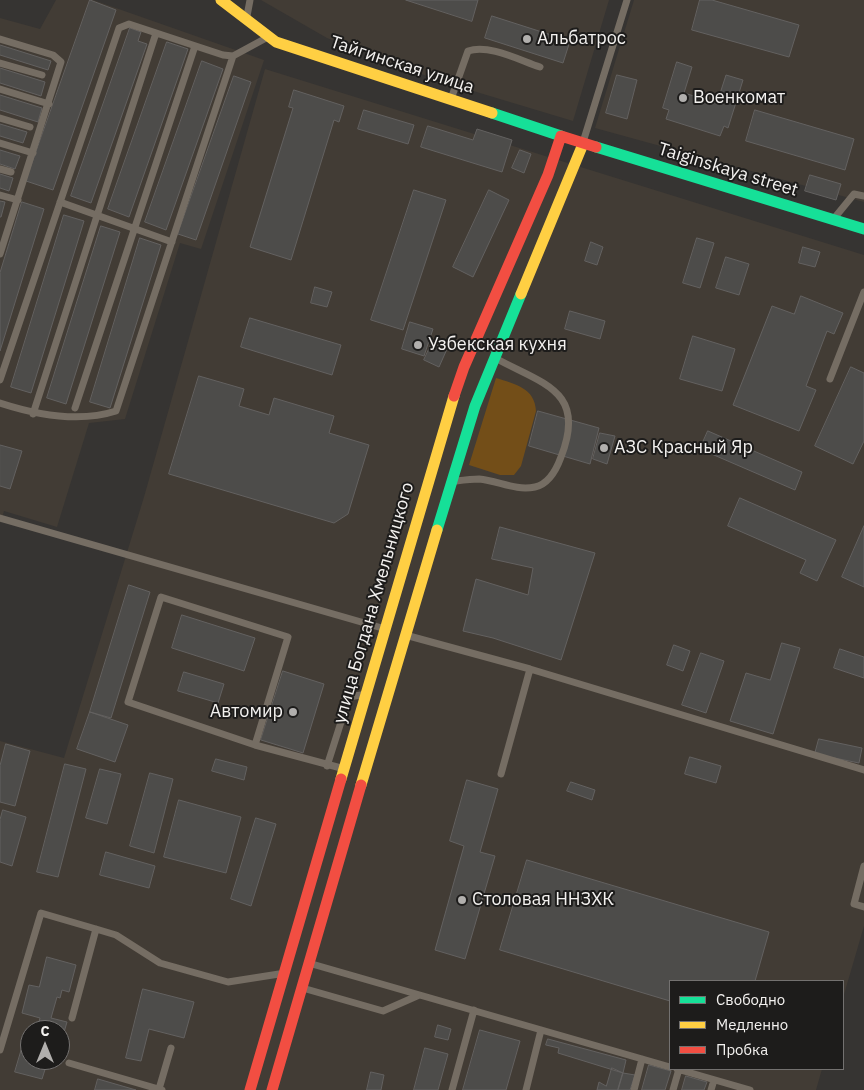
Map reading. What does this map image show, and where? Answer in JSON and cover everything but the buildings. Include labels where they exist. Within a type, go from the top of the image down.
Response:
[{"type":"main road","name":"Тайгинская улица","points":[[221,0],[234,5],[246,19],[276,42],[582,144]]},
{"type":"main road","name":"улица Богдана Хмельницкого","points":[[250,1090],[283,973],[299,960],[395,632],[444,427],[464,367],[548,175],[562,136]]},
{"type":"main road","name":"Taiginskaya street","points":[[582,144],[832,221],[864,229]]},
{"type":"main road","name":"улица Богдана Хмельницкого","points":[[272,1090],[303,988],[299,960],[344,769],[367,694],[395,632],[451,481],[493,357],[582,144]]},
{"type":"main road","points":[[444,427],[466,433]]},
{"type":"lane","points":[[246,19],[250,0]]},
{"type":"lane","points":[[582,144],[627,0]]},
{"type":"lane","points":[[0,380],[118,28],[129,24],[223,55],[233,56],[270,37]]},
{"type":"lane","points":[[33,414],[156,33]]},
{"type":"lane","points":[[0,39],[58,58],[61,62],[0,253]]},
{"type":"lane","points":[[75,408],[195,46]]},
{"type":"lane","points":[[451,100],[468,51],[476,48],[540,67]]},
{"type":"lane","points":[[0,404],[33,414],[88,416],[116,411],[233,56]]},
{"type":"lane","points":[[0,63],[42,75]]},
{"type":"lane","points":[[0,89],[49,104]]},
{"type":"lane","points":[[0,118],[30,127]]},
{"type":"lane","points":[[0,143],[33,153]]},
{"type":"lane","points":[[0,169],[11,172]]},
{"type":"lane","points":[[832,221],[854,194],[864,196]]},
{"type":"lane","points":[[0,195],[18,200]]},
{"type":"lane","points":[[60,202],[172,242]]},
{"type":"lane","points":[[830,379],[864,292]]},
{"type":"lane","points":[[451,481],[480,479],[510,488],[537,487],[555,472],[564,450],[569,423],[564,402],[550,386],[493,357]]},
{"type":"lane","points":[[0,518],[530,669],[864,770]]},
{"type":"lane","points":[[255,745],[288,637],[161,597],[128,702],[255,745],[327,766],[344,769]]},
{"type":"lane","points":[[501,774],[530,669]]},
{"type":"lane","points":[[327,766],[349,697],[367,694]]},
{"type":"lane","points":[[864,866],[854,904],[864,907]]},
{"type":"lane","points":[[0,1050],[41,913],[116,935],[160,963],[228,982],[283,973]]},
{"type":"lane","points":[[72,1018],[96,929]]},
{"type":"lane","points":[[299,960],[417,996],[474,1010],[669,1067]]},
{"type":"lane","points":[[303,988],[383,1011],[417,996]]},
{"type":"lane","points":[[452,1090],[474,1010]]},
{"type":"lane","points":[[526,1090],[541,1030]]},
{"type":"lane","points":[[70,1063],[160,1090],[171,1048]]},
{"type":"lane","points":[[634,1090],[642,1059]]},
{"type":"lane","points":[[673,1090],[678,1070]]},
{"type":"lane","points":[[681,1070],[750,1090]]},
{"type":"lane","points":[[711,1090],[714,1080]]},
{"type":"shaded area","points":[[56,0],[93,0],[264,60],[201,249],[180,243],[125,419],[89,423],[57,527],[4,511],[0,523],[0,18],[40,29]]},
{"type":"shaded area","points":[[261,0],[609,0],[573,121],[440,81],[327,38]]},
{"type":"shaded area","points":[[634,0],[864,0],[864,202],[595,128]]},
{"type":"shaded area","points":[[265,69],[864,255],[864,926],[844,995],[844,980],[669,980],[669,1070],[822,1070],[816,1090],[0,1090],[0,741],[64,758],[144,497]]},
{"type":"shaded area","points":[[496,378],[523,388],[535,403],[536,411],[521,466],[514,475],[500,475],[469,465]]},
{"type":"traffic: fast","points":[[492,113],[561,136]]},
{"type":"traffic: fast","points":[[596,147],[864,229]]},
{"type":"traffic: fast","points":[[437,530],[475,406],[521,294]]},
{"type":"traffic: slow","points":[[221,0],[276,42],[492,113]]},
{"type":"traffic: slow","points":[[521,294],[583,144]]},
{"type":"traffic: slow","points":[[341,779],[454,396]]},
{"type":"traffic: slow","points":[[361,785],[437,530]]},
{"type":"traffic: jam","points":[[454,396],[464,367],[548,175],[561,136],[596,147]]},
{"type":"traffic: jam","points":[[250,1090],[341,779]]},
{"type":"traffic: jam","points":[[272,1090],[361,785]]},
{"type":"place","name":"Альбатрос","points":[[527,39]]},
{"type":"place","name":"Военкомат","points":[[683,98]]},
{"type":"place","name":"Узбекская кухня","points":[[418,345]]},
{"type":"place","name":"АЗС Красный Яр","points":[[604,448]]},
{"type":"place","name":"Автомир","points":[[293,712]]},
{"type":"place","name":"Столовая ННЗХК","points":[[462,900]]}]
